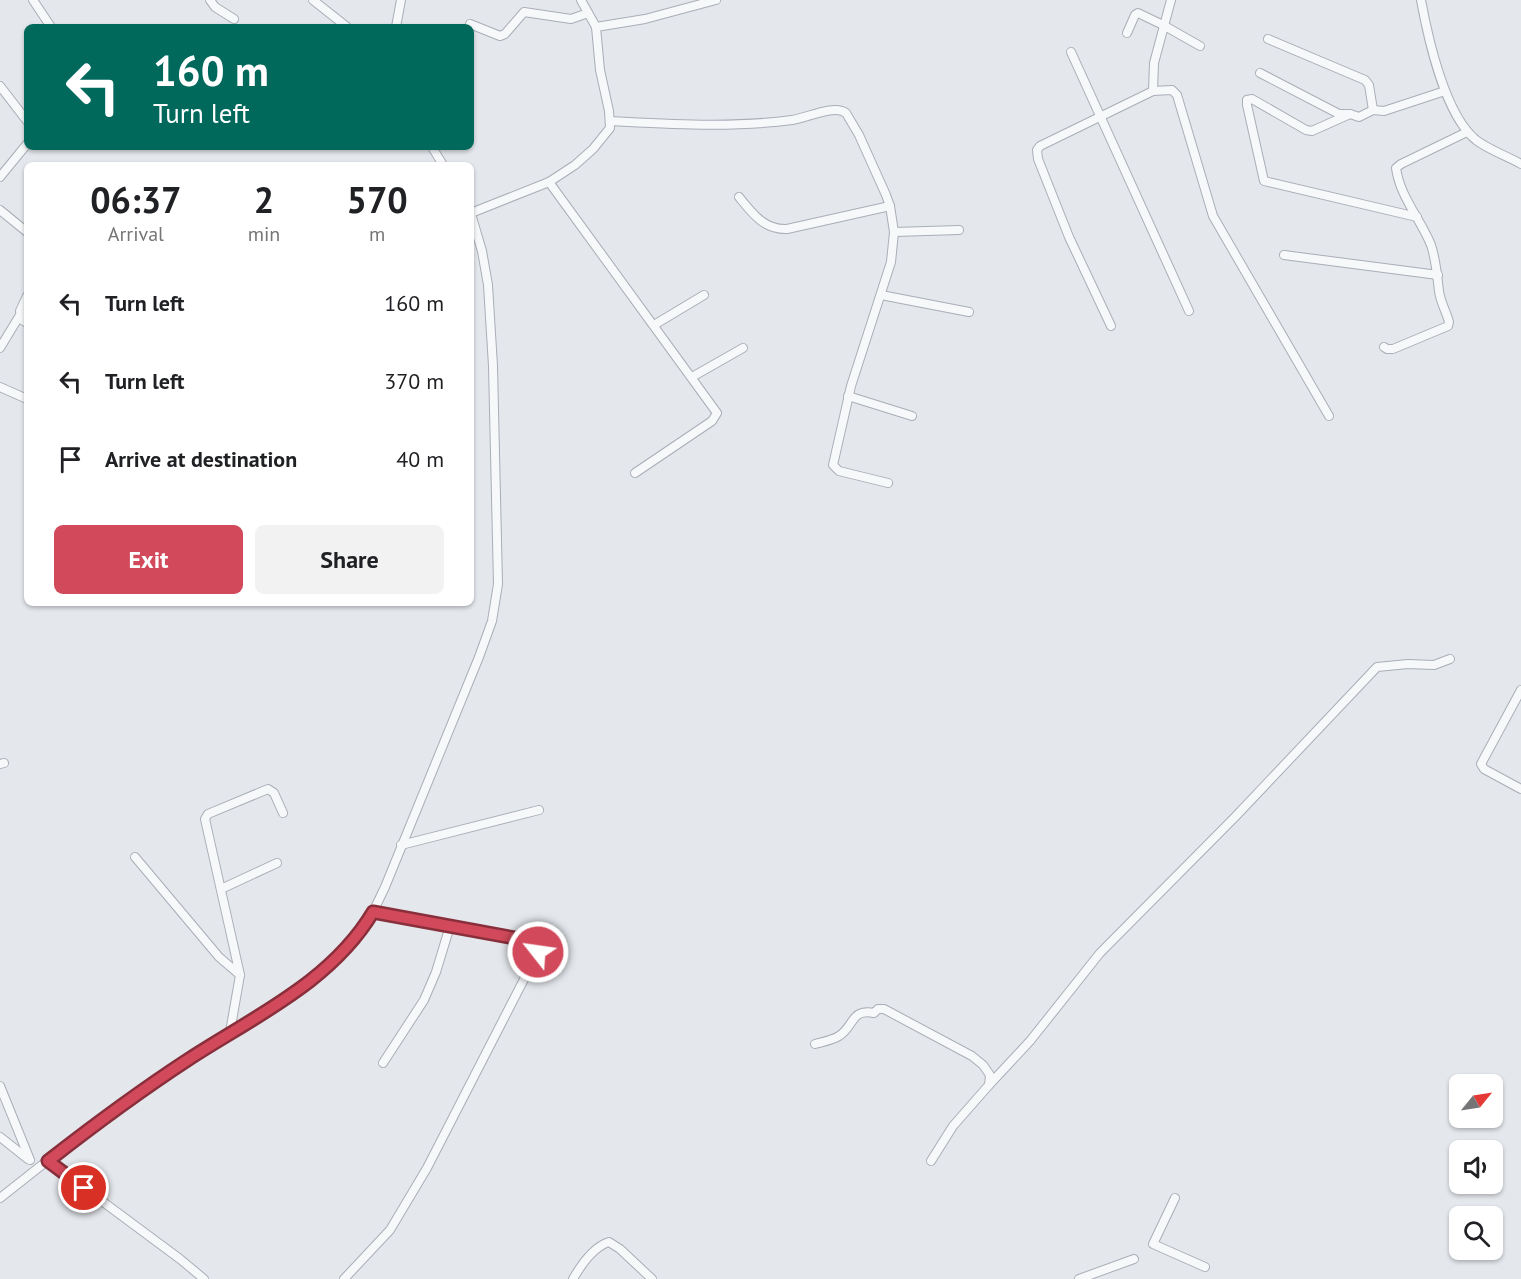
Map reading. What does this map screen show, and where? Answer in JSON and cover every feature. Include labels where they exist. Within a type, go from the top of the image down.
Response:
[{"type":"street","points":[[33,0],[49,24]]},
{"type":"street","points":[[210,0],[215,7],[234,19]]},
{"type":"street","points":[[313,0],[343,24]]},
{"type":"street","points":[[397,24],[401,0]]},
{"type":"street","points":[[474,26],[500,36],[505,34],[524,12],[524,0]]},
{"type":"street","points":[[474,213],[549,182],[576,165],[605,136],[610,121],[600,70],[596,27],[581,0]]},
{"type":"street","points":[[596,27],[645,19],[716,0]]},
{"type":"street","points":[[1153,91],[1154,63],[1171,0]]},
{"type":"street","points":[[1421,0],[1445,91],[1467,132],[1478,141],[1521,164]]},
{"type":"street","points":[[524,12],[571,19],[588,14]]},
{"type":"street","points":[[1127,33],[1137,14],[1200,45]]},
{"type":"street","points":[[1268,39],[1365,80],[1369,85],[1373,110]]},
{"type":"street","points":[[1071,52],[1189,311]]},
{"type":"street","points":[[1260,73],[1339,114],[1359,117],[1373,110],[1384,111],[1445,91]]},
{"type":"street","points":[[0,86],[24,117]]},
{"type":"street","points":[[1111,326],[1069,237],[1036,150],[1153,91],[1172,90],[1177,95],[1213,216],[1329,416]]},
{"type":"street","points":[[1350,114],[1312,131],[1306,130],[1252,99],[1247,100],[1264,181],[1417,218]]},
{"type":"street","points":[[610,121],[719,125],[789,120],[840,109],[850,119],[890,206],[894,232],[891,262],[848,396],[833,460],[834,467],[839,471],[888,483]]},
{"type":"street","points":[[1384,347],[1393,349],[1448,326],[1449,320],[1439,291],[1431,245],[1402,192],[1396,168],[1441,143],[1467,132]]},
{"type":"street","points":[[0,177],[24,148]]},
{"type":"street","points":[[549,182],[716,411],[716,416],[712,421],[635,473]]},
{"type":"street","points":[[739,197],[765,225],[777,230],[890,206]]},
{"type":"street","points":[[0,210],[24,230]]},
{"type":"street","points":[[0,1198],[149,1085],[302,987],[330,966],[354,940],[373,912],[482,648],[492,621],[498,584],[493,366],[488,285],[474,224]]},
{"type":"street","points":[[894,232],[959,230]]},
{"type":"street","points":[[1284,255],[1438,275]]},
{"type":"street","points":[[654,325],[704,295]]},
{"type":"street","points":[[881,295],[969,312]]},
{"type":"street","points":[[0,348],[20,315],[24,302]]},
{"type":"street","points":[[20,315],[24,321]]},
{"type":"street","points":[[692,377],[743,348]]},
{"type":"street","points":[[0,387],[24,398]]},
{"type":"street","points":[[848,396],[912,416]]},
{"type":"street","points":[[932,1161],[953,1126],[1030,1041],[1100,953],[1235,817],[1377,667],[1408,664],[1434,665],[1450,659]]},
{"type":"street","points":[[1521,690],[1481,764],[1491,774],[1521,789]]},
{"type":"street","points":[[230,1032],[240,975],[205,819],[208,814],[270,789],[283,813]]},
{"type":"street","points":[[401,845],[539,810]]},
{"type":"street","points":[[135,857],[219,957],[240,975]]},
{"type":"street","points":[[221,889],[277,863]]},
{"type":"street","points":[[344,1279],[390,1230],[427,1168],[538,956],[538,948],[531,941],[373,912]]},
{"type":"street","points":[[383,1063],[424,1000],[436,972],[450,926]]},
{"type":"street","points":[[815,1044],[839,1036],[858,1014],[865,1011],[874,1014],[878,1009],[884,1009],[972,1056],[990,1075],[989,1085]]},
{"type":"street","points":[[0,1086],[30,1160],[32,1173]]},
{"type":"street","points":[[0,1137],[30,1160]]},
{"type":"street","points":[[48,1161],[180,1258],[204,1279]]},
{"type":"street","points":[[1175,1198],[1154,1244],[1205,1267]]},
{"type":"street","points":[[573,1279],[586,1259],[602,1244],[609,1242],[620,1249],[652,1279]]},
{"type":"street","points":[[1078,1279],[1134,1259]]},
{"type":"route","points":[[84,1188],[48,1161],[90,1127],[149,1085],[310,982],[343,953],[373,912],[531,941],[535,943],[538,952]]}]
